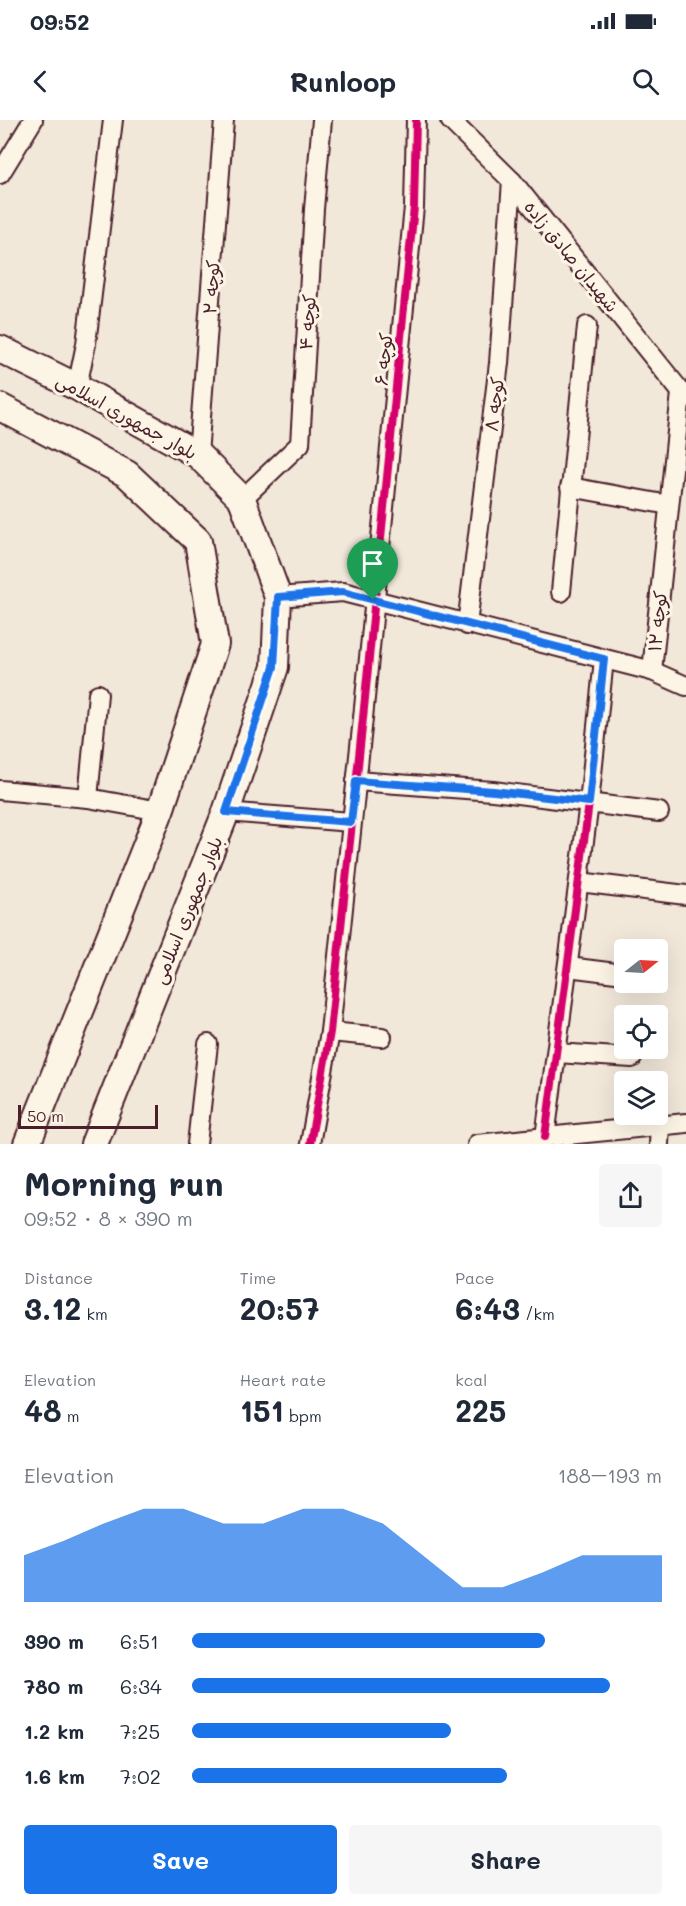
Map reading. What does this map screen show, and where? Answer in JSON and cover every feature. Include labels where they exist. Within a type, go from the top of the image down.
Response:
[{"type":"main road","name":"بلوار جمهوری اسلامی","points":[[0,349],[77,387],[198,455],[242,498],[278,597],[274,667],[226,812],[94,1144]]},
{"type":"main road","points":[[0,407],[127,474],[198,541],[215,644],[160,811],[27,1144]]},
{"type":"street","points":[[0,174],[33,120]]},
{"type":"street","points":[[77,387],[86,344],[113,120]]},
{"type":"street","name":"کوچه ۲","points":[[198,455],[224,120]]},
{"type":"street","name":"کوچه ۴","points":[[242,498],[300,444],[314,209],[322,120]]},
{"type":"street","name":"کوچه ۶","points":[[310,1144],[330,1032],[356,781],[414,207],[416,120]]},
{"type":"street","name":"شهیدان صادق زاده","points":[[450,120],[512,181],[683,396]]},
{"type":"street","name":"کوچه ۸","points":[[467,625],[499,363],[512,181]]},
{"type":"street","points":[[561,592],[587,326]]},
{"type":"street","name":"کوچه ۱۲","points":[[652,671],[683,396]]},
{"type":"street","points":[[570,487],[669,505]]},
{"type":"street","points":[[278,597],[343,592],[652,671],[686,686]]},
{"type":"street","points":[[555,1139],[557,1053],[589,802],[604,659]]},
{"type":"street","points":[[88,798],[98,694]]},
{"type":"street","points":[[356,781],[494,791],[659,812]]},
{"type":"street","points":[[0,790],[88,798],[160,811]]},
{"type":"street","points":[[226,812],[351,822]]},
{"type":"street","points":[[579,882],[686,895]]},
{"type":"street","points":[[568,967],[614,973]]},
{"type":"street","points":[[330,1032],[382,1037]]},
{"type":"street","points":[[197,1144],[208,1044]]},
{"type":"street","points":[[557,1053],[614,1057]]},
{"type":"street","points":[[668,1124],[686,1123]]},
{"type":"street","points":[[477,1144],[555,1139],[660,1125],[659,1144]]},
{"type":"cycle path","points":[[310,1144],[330,1032],[363,718],[414,207],[416,120]]},
{"type":"cycle path","points":[[545,1137],[589,803],[604,659]]},
{"type":"route","points":[[343,592],[373,600],[604,659],[589,802],[494,791],[356,781],[351,822],[226,812],[274,667],[278,597],[343,592]]}]
